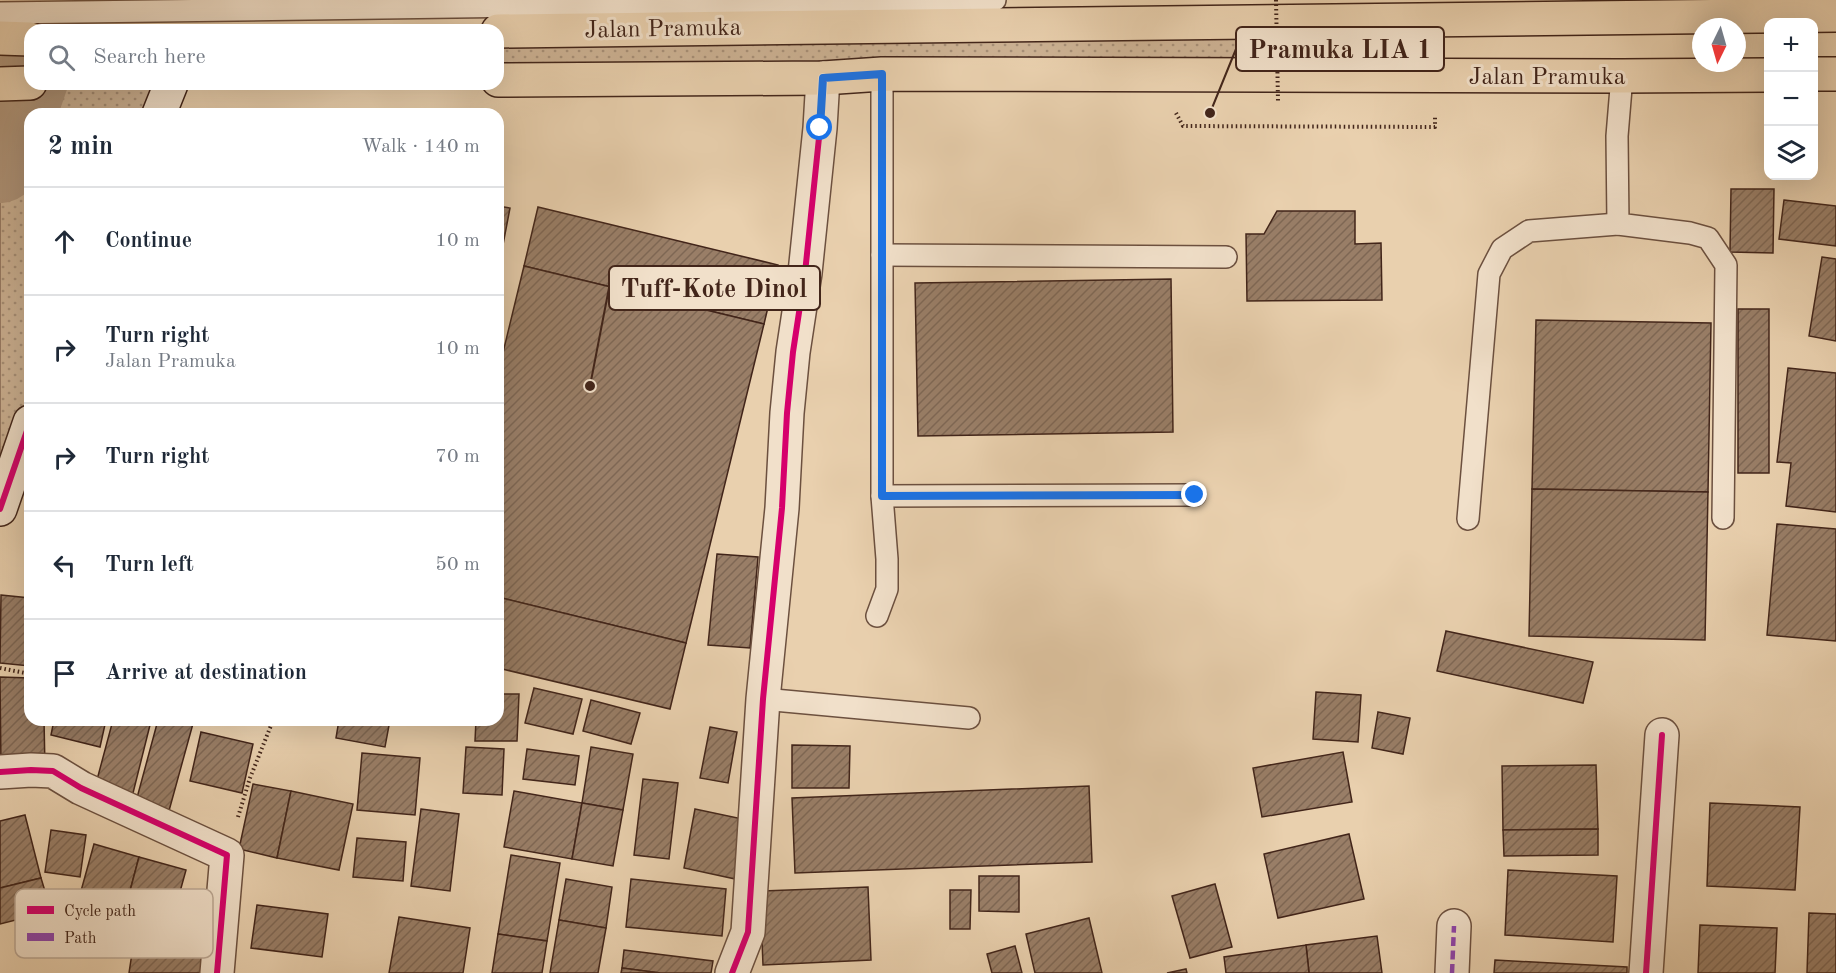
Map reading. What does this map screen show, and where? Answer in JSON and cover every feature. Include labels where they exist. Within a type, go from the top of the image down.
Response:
[{"type":"main road","name":"Jalan Pramuka","points":[[504,31],[1836,15]]},
{"type":"main road","points":[[0,38],[24,39]]},
{"type":"main road","name":"Jalan Pramuka","points":[[504,80],[823,78],[882,74],[1764,75]]},
{"type":"main road","points":[[1818,74],[1836,74]]},
{"type":"main road","points":[[0,84],[24,83]]},
{"type":"street","points":[[732,973],[748,932],[763,699],[782,508],[787,413],[807,261],[820,135],[823,78]]},
{"type":"street","points":[[161,108],[169,90]]},
{"type":"street","points":[[0,509],[24,439]]},
{"type":"street","points":[[1646,973],[1662,735]]},
{"type":"street","points":[[0,772],[53,771],[81,788],[226,855],[216,973]]},
{"type":"street","points":[[1452,973],[1454,926]]},
{"type":"lane","points":[[0,14],[995,0]]},
{"type":"lane","points":[[877,616],[887,589],[882,496],[882,74]]},
{"type":"lane","points":[[1618,224],[1617,136],[1622,76]]},
{"type":"lane","points":[[1468,519],[1489,274],[1502,249],[1529,231],[1618,224],[1690,233],[1708,238],[1726,265],[1723,518]]},
{"type":"lane","points":[[882,255],[1226,257]]},
{"type":"lane","points":[[882,496],[1195,495]]},
{"type":"lane","points":[[763,699],[969,718]]},
{"type":"path","points":[[1276,0],[1278,101]]},
{"type":"path","points":[[1183,126],[1435,127],[1435,110]]},
{"type":"path","points":[[0,668],[24,673]]},
{"type":"path","points":[[226,855],[250,778],[271,726]]},
{"type":"shaded area","points":[[1277,21],[1280,76],[504,80],[504,31]]},
{"type":"shaded area","points":[[24,85],[24,90],[169,90],[161,108],[24,108],[24,464],[0,526],[0,88]]},
{"type":"building","points":[[1731,189],[1774,189],[1773,253],[1730,252]]},
{"type":"building","points":[[1784,200],[1836,206],[1836,246],[1779,239]]},
{"type":"building","points":[[504,207],[510,208],[504,240]]},
{"type":"building","points":[[538,207],[778,265],[764,324],[524,266]]},
{"type":"building","points":[[1277,211],[1355,211],[1355,244],[1381,243],[1382,300],[1247,301],[1246,234],[1264,234]]},
{"type":"building","points":[[1822,257],[1836,259],[1836,341],[1809,336]]},
{"type":"building","points":[[524,266],[764,324],[686,643],[504,598],[504,348]]},
{"type":"building","points":[[1171,279],[1173,432],[918,436],[915,283]]},
{"type":"building","points":[[1738,309],[1769,309],[1769,473],[1738,473]]},
{"type":"building","points":[[1536,320],[1711,323],[1708,492],[1532,489]]},
{"type":"building","points":[[1788,368],[1836,373],[1836,512],[1786,506],[1791,463],[1777,462]]},
{"type":"building","points":[[1532,489],[1708,492],[1705,640],[1529,636]]},
{"type":"building","points":[[1777,524],[1836,529],[1836,641],[1767,635]]},
{"type":"building","points":[[717,554],[758,557],[750,648],[708,645]]},
{"type":"building","points":[[1,595],[24,597],[24,665],[0,663]]},
{"type":"building","points":[[504,598],[686,643],[670,709],[504,669]]},
{"type":"building","points":[[1446,631],[1593,662],[1583,703],[1437,671]]},
{"type":"building","points":[[0,677],[24,678],[24,726],[44,726],[45,768],[1,769]]},
{"type":"building","points":[[534,688],[582,699],[573,734],[525,723]]},
{"type":"building","points":[[1316,692],[1361,695],[1358,742],[1313,739]]},
{"type":"building","points":[[504,694],[519,694],[517,741],[475,741],[476,726],[504,726]]},
{"type":"building","points":[[591,700],[640,713],[631,744],[583,731]]},
{"type":"building","points":[[1378,712],[1410,718],[1403,754],[1372,748]]},
{"type":"building","points":[[53,726],[105,726],[100,747],[51,735]]},
{"type":"building","points":[[111,726],[150,726],[131,801],[94,791]]},
{"type":"building","points":[[156,726],[192,726],[167,818],[134,809]]},
{"type":"building","points":[[338,726],[389,726],[385,747],[336,738]]},
{"type":"building","points":[[710,727],[737,732],[728,783],[700,778]]},
{"type":"building","points":[[201,732],[253,744],[242,793],[190,781]]},
{"type":"building","points":[[792,745],[850,746],[849,788],[792,788]]},
{"type":"building","points":[[466,747],[504,749],[502,795],[463,793]]},
{"type":"building","points":[[591,747],[633,754],[623,810],[582,803]]},
{"type":"building","points":[[527,749],[579,756],[575,785],[523,779]]},
{"type":"building","points":[[1343,752],[1352,802],[1262,817],[1253,768]]},
{"type":"building","points":[[362,753],[420,758],[415,815],[357,810]]},
{"type":"building","points":[[1596,765],[1598,829],[1503,830],[1502,766]]},
{"type":"building","points":[[643,779],[678,783],[669,859],[634,855]]},
{"type":"building","points":[[253,784],[291,791],[277,858],[239,849]]},
{"type":"building","points":[[1089,786],[1092,862],[795,873],[792,798]]},
{"type":"building","points":[[291,791],[353,804],[339,870],[277,858]]},
{"type":"building","points":[[514,791],[582,803],[572,859],[504,847]]},
{"type":"building","points":[[582,803],[623,810],[613,866],[572,859]]},
{"type":"building","points":[[1710,803],[1800,807],[1795,890],[1707,886]]},
{"type":"building","points":[[421,809],[459,814],[450,891],[411,886]]},
{"type":"building","points":[[695,809],[752,821],[740,880],[684,868]]},
{"type":"building","points":[[25,815],[41,878],[0,888],[0,821]]},
{"type":"building","points":[[1598,829],[1598,855],[1504,856],[1503,830]]},
{"type":"building","points":[[51,830],[86,835],[80,877],[45,872]]},
{"type":"building","points":[[1349,834],[1364,899],[1278,918],[1264,854]]},
{"type":"building","points":[[357,838],[406,842],[403,881],[353,877]]},
{"type":"building","points":[[94,844],[139,857],[130,889],[82,889]]},
{"type":"building","points":[[511,855],[560,863],[547,941],[498,934]]},
{"type":"building","points":[[139,857],[186,870],[181,889],[130,889]]},
{"type":"building","points":[[1508,870],[1617,876],[1613,942],[1505,935]]},
{"type":"building","points":[[979,876],[1019,876],[1019,912],[979,911]]},
{"type":"building","points":[[41,878],[44,889],[15,889],[15,920],[0,924],[0,888]]},
{"type":"building","points":[[566,879],[612,887],[606,928],[559,920]]},
{"type":"building","points":[[631,879],[726,889],[722,936],[626,927]]},
{"type":"building","points":[[1215,884],[1232,947],[1190,958],[1172,896]]},
{"type":"building","points":[[868,887],[871,960],[763,965],[760,891]]},
{"type":"building","points":[[950,890],[971,890],[970,929],[950,929]]},
{"type":"building","points":[[257,905],[328,914],[322,957],[251,948]]},
{"type":"building","points":[[1809,913],[1836,914],[1836,973],[1807,973]]},
{"type":"building","points":[[399,917],[470,928],[463,973],[389,973]]},
{"type":"building","points":[[1089,918],[1102,973],[1035,973],[1026,934]]},
{"type":"building","points":[[559,920],[606,928],[598,973],[550,973]]},
{"type":"building","points":[[1700,925],[1777,928],[1775,973],[1698,973]]},
{"type":"building","points":[[498,934],[547,941],[542,973],[492,973]]},
{"type":"building","points":[[1377,936],[1382,973],[1309,973],[1306,945]]},
{"type":"building","points":[[1306,945],[1309,973],[1226,973],[1224,957]]},
{"type":"building","points":[[1015,946],[1022,973],[992,973],[987,954]]},
{"type":"building","points":[[624,950],[713,961],[711,973],[660,973],[622,968]]},
{"type":"building","points":[[214,951],[211,973],[129,973],[131,958],[213,958]]},
{"type":"building","points":[[1495,960],[1627,967],[1627,973],[1494,973]]},
{"type":"building","points":[[622,968],[660,973],[621,973]]},
{"type":"building","points":[[1186,969],[1187,973],[1167,973]]},
{"type":"waterway","points":[[0,164],[26,90]]},
{"type":"marked path","points":[[1452,973],[1454,926]]},
{"type":"cycle path","points":[[732,973],[748,932],[763,699],[782,508],[787,413],[793,352],[805,273],[823,78]]},
{"type":"cycle path","points":[[0,509],[24,439]]},
{"type":"cycle path","points":[[1646,973],[1662,735]]},
{"type":"cycle path","points":[[0,772],[53,771],[81,788],[227,855],[217,973]]},
{"type":"place","name":"Pramuka LIA 1","points":[[1210,113]]},
{"type":"place","name":"Tuff-Kote Dinol","points":[[590,386]]},
{"type":"route","points":[[820,128],[823,78],[882,74],[882,496],[1195,495]]}]
